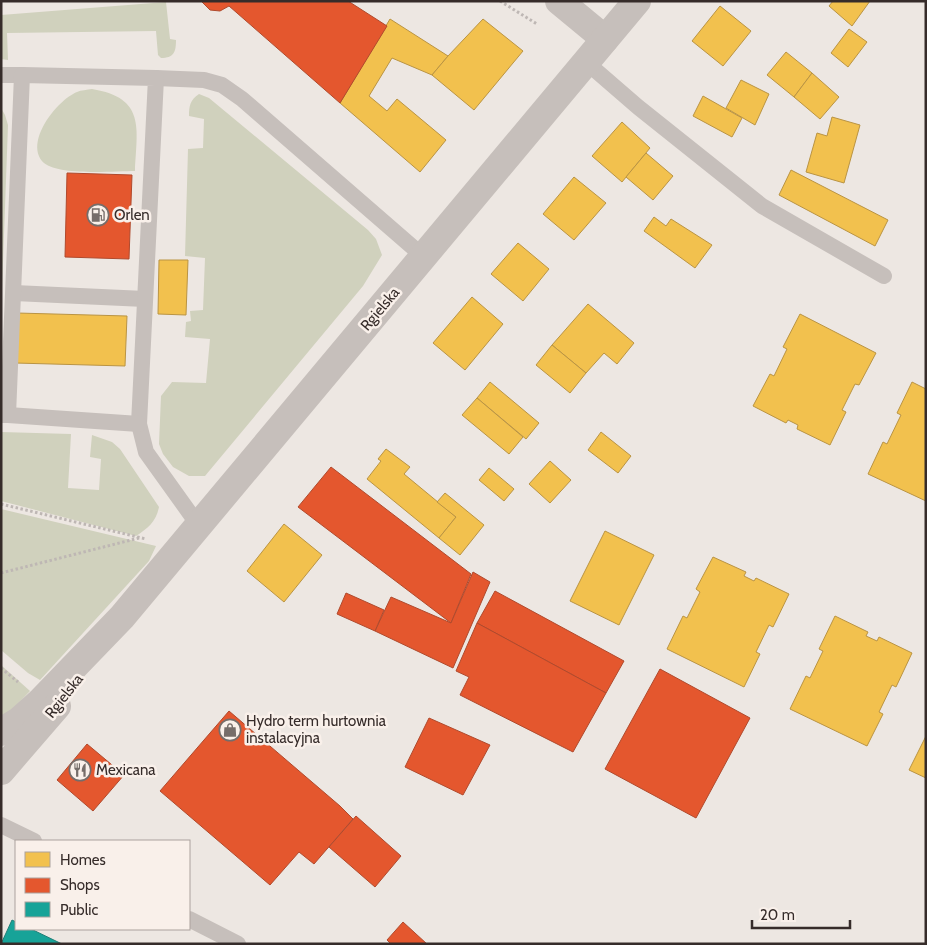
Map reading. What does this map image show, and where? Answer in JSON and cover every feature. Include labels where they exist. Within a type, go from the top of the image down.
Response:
[{"type":"street","points":[[559,1],[605,39]]},
{"type":"street","name":"Rgielska","points":[[1,732],[20,720],[40,702],[122,617],[637,1]]},
{"type":"street","name":"Rgielska","points":[[1,771],[52,712],[122,617]]},
{"type":"lane","points":[[586,62],[638,107],[762,206],[884,276]]},
{"type":"lane","points":[[1,74],[204,80],[222,85],[242,99],[424,257]]},
{"type":"lane","points":[[22,75],[14,293],[5,415],[139,424]]},
{"type":"lane","points":[[156,78],[139,424],[146,452],[199,526]]},
{"type":"lane","points":[[14,293],[145,299]]},
{"type":"lane","points":[[1,825],[32,840]]},
{"type":"lane","points":[[190,920],[238,944]]},
{"type":"path","points":[[500,1],[542,27]]},
{"type":"path","points":[[1,504],[148,540]]},
{"type":"path","points":[[1,573],[140,538]]},
{"type":"green space","points":[[166,2],[170,39],[176,40],[175,51],[169,57],[161,58],[158,55],[156,31],[7,33],[8,60],[1,59],[1,15]]},
{"type":"green space","points":[[92,89],[109,93],[122,100],[130,108],[137,129],[135,171],[88,172],[62,170],[44,163],[39,155],[37,145],[40,134],[52,113],[60,104],[79,91]]},
{"type":"green space","points":[[199,94],[209,98],[368,230],[376,239],[382,255],[363,286],[205,476],[189,476],[173,467],[163,454],[159,444],[161,396],[172,382],[206,383],[210,339],[185,337],[186,322],[191,321],[190,311],[203,310],[205,258],[185,256],[188,149],[203,148],[204,119],[189,116],[189,109]]},
{"type":"green space","points":[[1,108],[8,125],[1,317]]},
{"type":"green space","points":[[1,432],[71,434],[68,488],[99,490],[101,459],[90,457],[92,435],[112,442],[120,449],[159,507],[154,521],[136,536],[1,501]]},
{"type":"green space","points":[[1,509],[156,546],[149,561],[40,680],[28,673],[1,650]]},
{"type":"green space","points":[[1,665],[30,691],[10,712],[1,717]]},
{"type":"building: Homes","points":[[833,1],[870,1],[852,26],[829,6]]},
{"type":"building: Homes","points":[[720,6],[751,31],[723,66],[692,41]]},
{"type":"building: Homes","points":[[390,19],[448,56],[432,75],[392,58],[369,96],[387,111],[397,99],[446,140],[420,172],[340,103]]},
{"type":"building: Homes","points":[[483,19],[523,51],[474,110],[432,75]]},
{"type":"building: Homes","points":[[849,29],[867,42],[848,67],[831,53]]},
{"type":"building: Homes","points":[[786,52],[812,73],[794,97],[767,75]]},
{"type":"building: Homes","points":[[812,73],[839,97],[820,119],[794,97]]},
{"type":"building: Homes","points":[[741,80],[769,94],[755,125],[726,108]]},
{"type":"building: Homes","points":[[703,96],[742,118],[732,137],[693,116]]},
{"type":"building: Homes","points":[[832,117],[860,125],[844,183],[806,172],[817,133],[827,136]]},
{"type":"building: Homes","points":[[622,122],[650,148],[622,182],[592,156]]},
{"type":"building: Homes","points":[[646,153],[673,176],[653,200],[626,177]]},
{"type":"building: Homes","points":[[791,170],[888,220],[875,246],[779,195]]},
{"type":"building: Homes","points":[[574,177],[606,203],[574,240],[543,214]]},
{"type":"building: Homes","points":[[654,217],[666,226],[671,219],[712,245],[695,268],[644,231]]},
{"type":"building: Homes","points":[[518,243],[549,269],[523,301],[491,274]]},
{"type":"building: Homes","points":[[159,260],[188,260],[186,315],[158,314]]},
{"type":"building: Homes","points":[[472,297],[503,324],[465,370],[433,343]]},
{"type":"building: Homes","points":[[588,304],[634,343],[617,364],[604,353],[586,373],[552,345]]},
{"type":"building: Homes","points":[[17,313],[127,316],[125,366],[15,363]]},
{"type":"building: Homes","points":[[800,314],[876,353],[859,385],[855,384],[842,410],[846,412],[830,445],[797,429],[798,425],[788,420],[786,423],[753,406],[770,374],[774,376],[787,349],[783,347]]},
{"type":"building: Homes","points":[[552,345],[586,373],[570,393],[536,365]]},
{"type":"building: Homes","points":[[490,382],[539,423],[526,439],[477,398]]},
{"type":"building: Homes","points":[[912,382],[926,389],[926,501],[868,474],[883,442],[887,444],[901,415],[897,413]]},
{"type":"building: Homes","points":[[477,398],[523,437],[509,454],[462,415]]},
{"type":"building: Homes","points":[[601,432],[631,456],[618,473],[588,450]]},
{"type":"building: Homes","points":[[386,449],[410,467],[404,474],[456,517],[439,538],[367,479],[381,461],[378,459]]},
{"type":"building: Homes","points":[[550,461],[571,480],[550,503],[529,484]]},
{"type":"building: Homes","points":[[489,468],[514,489],[504,501],[479,480]]},
{"type":"building: Homes","points":[[445,493],[484,525],[460,555],[439,538],[456,517],[437,502]]},
{"type":"building: Homes","points":[[284,524],[322,555],[284,602],[247,571]]},
{"type":"building: Homes","points":[[605,531],[654,555],[619,625],[570,601]]},
{"type":"building: Homes","points":[[713,557],[746,572],[744,576],[754,581],[756,578],[789,594],[773,627],[769,625],[756,652],[760,654],[744,687],[667,649],[683,616],[687,618],[700,592],[696,589]]},
{"type":"building: Homes","points":[[835,616],[868,632],[866,636],[877,641],[879,637],[912,653],[896,687],[892,685],[879,712],[883,714],[867,746],[790,709],[806,676],[810,678],[823,651],[819,649]]},
{"type":"building: Homes","points":[[926,736],[926,778],[909,770]]},
{"type":"building: Shops","points":[[201,1],[348,1],[387,26],[340,103],[229,6],[220,11],[210,10]]},
{"type":"building: Shops","points":[[67,173],[132,175],[129,259],[65,257]]},
{"type":"building: Shops","points":[[331,467],[471,574],[451,623],[298,507]]},
{"type":"building: Shops","points":[[473,572],[490,582],[453,668],[375,631],[391,597],[451,623]]},
{"type":"building: Shops","points":[[495,591],[624,661],[606,693],[477,623]]},
{"type":"building: Shops","points":[[346,593],[384,610],[375,631],[337,614]]},
{"type":"building: Shops","points":[[477,623],[606,693],[573,752],[460,695],[469,677],[456,671]]},
{"type":"building: Shops","points":[[660,669],[750,718],[696,818],[605,769]]},
{"type":"building: Shops","points":[[229,711],[353,819],[314,864],[299,852],[270,885],[160,791]]},
{"type":"building: Shops","points":[[429,718],[490,745],[463,795],[405,767]]},
{"type":"building: Shops","points":[[87,744],[124,775],[93,811],[57,780]]},
{"type":"building: Shops","points":[[356,816],[401,856],[375,887],[329,847]]},
{"type":"building: Shops","points":[[403,922],[427,944],[391,944],[387,940]]},
{"type":"building: Public","points":[[12,920],[15,922],[15,930],[33,930],[62,944],[1,944]]},
{"type":"place","name":"Orlen","points":[[98,215]]},
{"type":"place","name":"Hydro term hurtownia instalacyjna","points":[[230,730]]},
{"type":"place","name":"Mexicana","points":[[80,770]]}]
